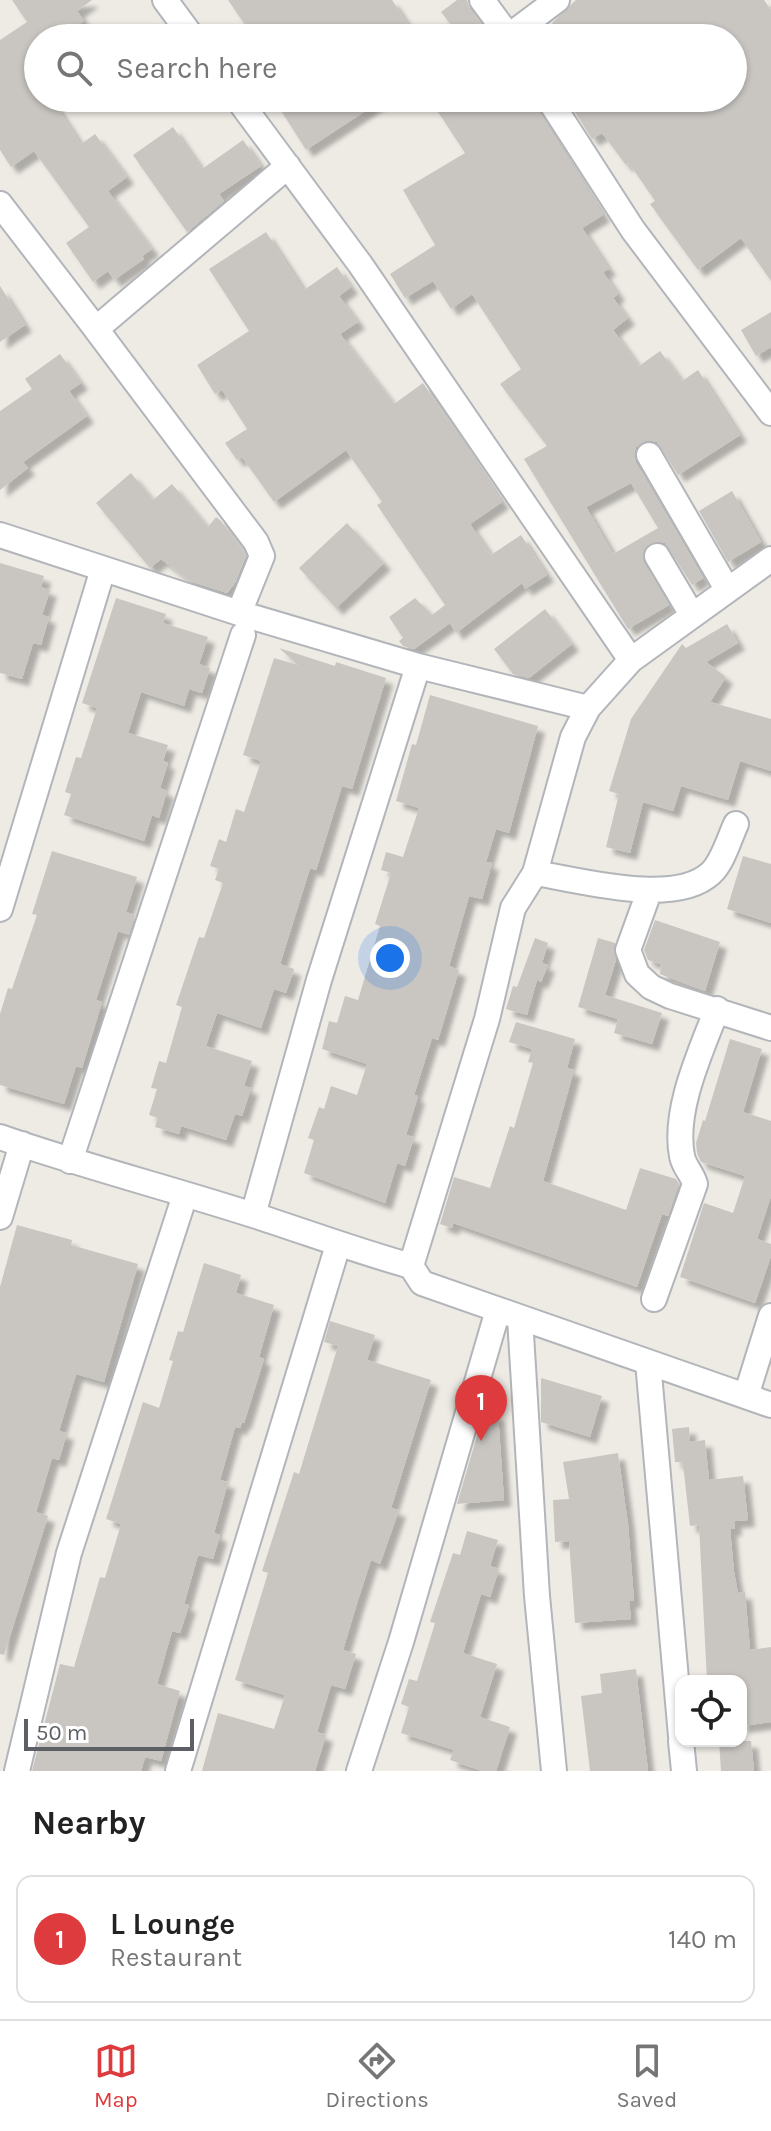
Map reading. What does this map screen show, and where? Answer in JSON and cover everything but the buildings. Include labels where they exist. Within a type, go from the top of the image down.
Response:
[{"type":"street","points":[[165,0],[183,24]]},
{"type":"street","points":[[482,0],[500,24]]},
{"type":"street","points":[[526,24],[557,0]]},
{"type":"street","points":[[248,112],[360,264],[631,660]]},
{"type":"street","points":[[557,112],[633,230],[771,413]]},
{"type":"street","points":[[96,329],[288,166]]},
{"type":"street","points":[[0,204],[256,542],[262,556],[70,1161]]},
{"type":"street","points":[[649,455],[727,589]]},
{"type":"street","points":[[0,535],[103,569],[241,624],[588,708]]},
{"type":"street","points":[[657,556],[692,615]]},
{"type":"street","points":[[411,1266],[487,1019],[513,908],[535,873],[573,737],[588,708],[631,660],[771,559]]},
{"type":"street","points":[[0,909],[103,569]]},
{"type":"street","points":[[253,1215],[319,980],[418,666]]},
{"type":"street","points":[[535,873],[649,892],[695,882],[708,876],[715,868],[736,824]]},
{"type":"street","points":[[649,892],[628,950],[637,974],[651,987],[670,996],[771,1028]]},
{"type":"street","points":[[654,1299],[695,1184],[692,1174],[684,1165],[681,1152],[682,1126],[690,1084],[717,1009]]},
{"type":"street","points":[[0,1217],[11,1141],[411,1266],[422,1283],[771,1405]]},
{"type":"street","points":[[17,1771],[69,1553],[185,1195]]},
{"type":"street","points":[[178,1771],[338,1245]]},
{"type":"street","points":[[359,1771],[509,1314]]},
{"type":"street","points":[[509,1314],[554,1771]]},
{"type":"street","points":[[746,1396],[771,1316]]},
{"type":"street","points":[[648,1362],[675,1675]]},
{"type":"street","points":[[682,1747],[684,1771]]},
{"type":"place","name":"L Lounge","points":[[481,1441]]}]
